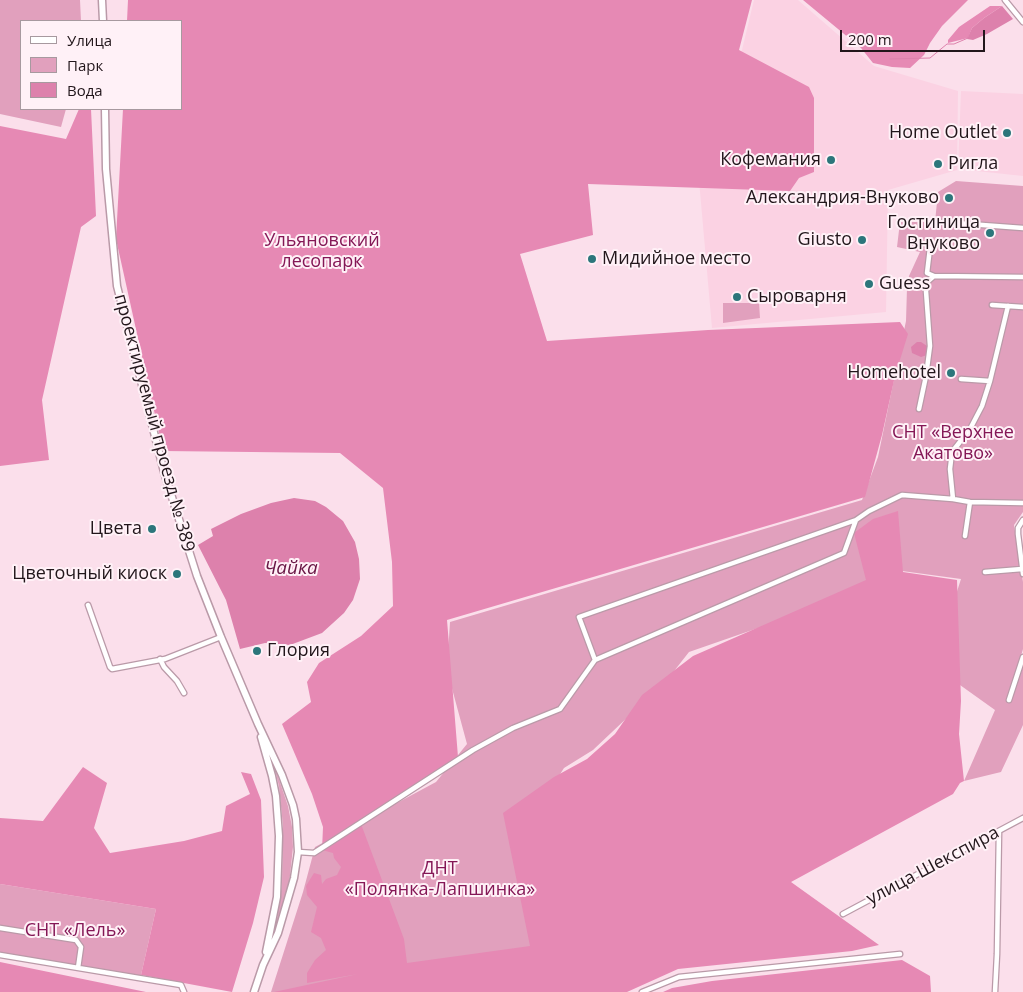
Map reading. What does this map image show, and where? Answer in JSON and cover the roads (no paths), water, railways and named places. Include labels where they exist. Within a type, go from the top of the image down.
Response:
[{"type":"main road","points":[[102,0],[103,20]]},
{"type":"main road","name":"проектируемый проезд № 389","points":[[105,110],[106,169],[116,286],[164,472],[197,576],[220,638],[278,766],[293,804],[296,819],[298,852],[294,878],[278,933],[263,965],[254,992]]},
{"type":"main road","name":"проектируемый проезд № 389","points":[[258,724],[272,776],[278,829],[277,897],[263,965]]},
{"type":"street","points":[[1005,0],[1023,22]]},
{"type":"street","points":[[942,222],[1023,228]]},
{"type":"street","points":[[930,248],[927,273],[934,276],[1023,277]]},
{"type":"street","points":[[919,409],[930,346],[927,282],[934,276]]},
{"type":"street","points":[[992,305],[1023,307]]},
{"type":"street","points":[[954,498],[950,470],[952,452],[970,429],[977,416],[990,381],[1008,306]]},
{"type":"street","points":[[961,379],[990,381]]},
{"type":"street","points":[[595,660],[579,617],[856,520],[869,511],[902,495],[954,498],[970,502],[1023,503]]},
{"type":"street","points":[[965,536],[970,502]]},
{"type":"street","points":[[298,852],[314,853],[472,750],[513,728],[560,709],[595,660],[844,553],[856,520]]},
{"type":"street","points":[[985,572],[1023,571],[1018,528],[1023,520]]},
{"type":"street","points":[[88,605],[112,670],[178,654],[220,638]]},
{"type":"street","points":[[1009,700],[1023,657]]},
{"type":"street","points":[[160,659],[184,693]]},
{"type":"street","name":"улица Шекспира","points":[[843,914],[888,888],[1023,818]]},
{"type":"street","points":[[995,992],[999,831]]},
{"type":"street","points":[[0,928],[76,940],[81,946],[78,968]]},
{"type":"street","points":[[642,992],[679,977],[900,954]]},
{"type":"street","points":[[0,955],[181,986],[184,992]]},
{"type":"water","points":[[1002,6],[1013,19],[987,34],[973,40],[967,39],[972,28]]},
{"type":"water","points":[[917,342],[927,346],[927,355],[921,357],[912,353],[911,347]]},
{"type":"water","name":"Чайка","points":[[294,498],[315,501],[326,507],[343,521],[355,542],[359,559],[360,579],[353,600],[344,613],[322,633],[290,645],[265,643],[240,649],[226,600],[198,545],[213,536],[211,529],[241,514],[271,503]]},
{"type":"waterway","points":[[890,59],[930,58],[947,44],[954,44],[968,38]]},
{"type":"place","name":"Home Outlet","points":[[1007,133]]},
{"type":"place","name":"Кофемания","points":[[831,160]]},
{"type":"place","name":"Ригла","points":[[938,164]]},
{"type":"place","name":"Александрия-Внуково","points":[[949,198]]},
{"type":"place","name":"Гостиница Внуково","points":[[990,233]]},
{"type":"place","name":"Giusto","points":[[862,240]]},
{"type":"place","name":"Мидийное место","points":[[592,259]]},
{"type":"place","name":"Guess","points":[[869,284]]},
{"type":"place","name":"Сыроварня","points":[[737,297]]},
{"type":"place","name":"Homehotel","points":[[951,373]]},
{"type":"place","name":"Цвета","points":[[152,529]]},
{"type":"place","name":"Цветочный киоск","points":[[177,574]]},
{"type":"place","name":"Глория","points":[[257,651]]},
{"type":"park label","name":"Ульяновский лесопарк","points":[[322,251]]},
{"type":"park label","name":"СНТ «Верхнее Акатово»","points":[[953,443]]},
{"type":"park label","name":"ДНТ «Полянка-Лапшинка»","points":[[440,880]]},
{"type":"park label","name":"СНТ «Лель»","points":[[75,931]]}]
